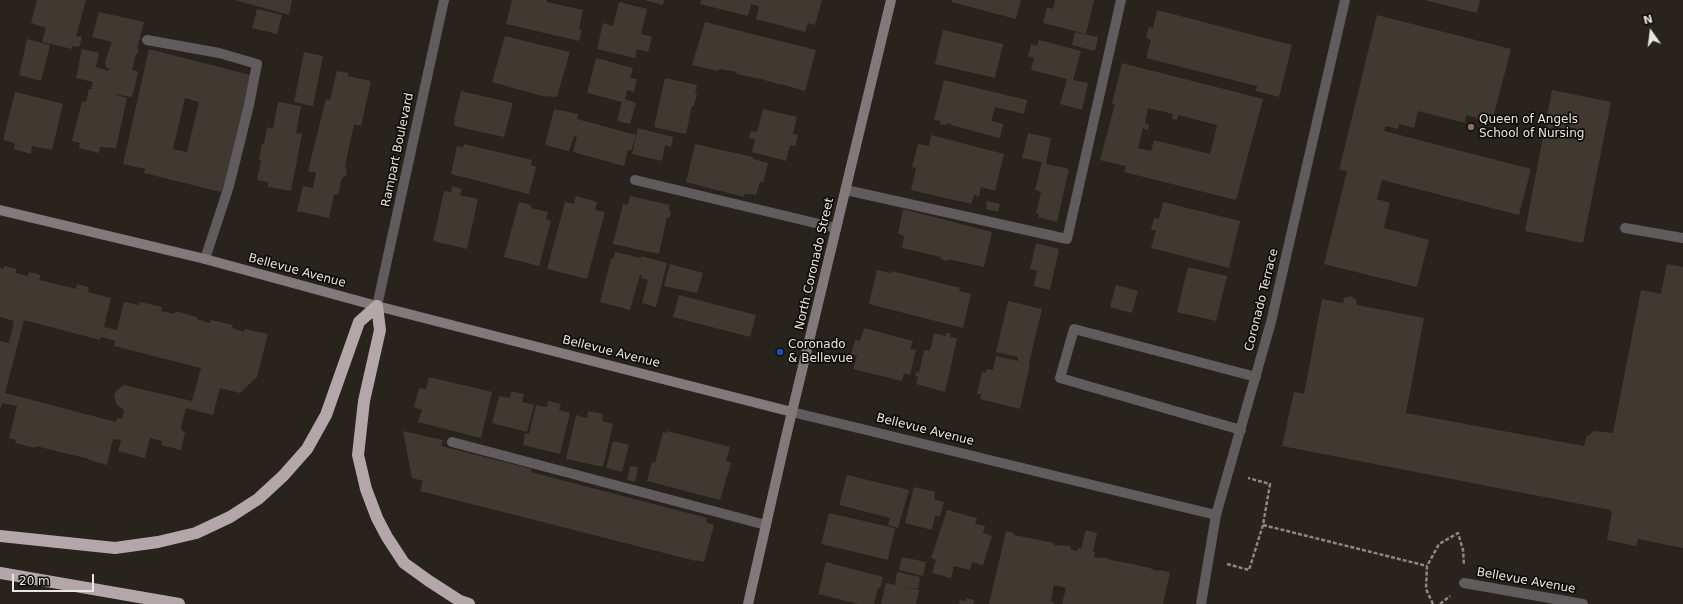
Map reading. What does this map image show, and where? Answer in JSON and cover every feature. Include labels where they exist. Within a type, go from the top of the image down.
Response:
[{"type":"highway","points":[[0,536],[115,548],[158,542],[196,533],[230,517],[258,498],[283,476],[307,449],[326,415],[359,322],[377,306]]},
{"type":"highway","points":[[377,306],[380,330],[364,401],[358,455],[366,489],[377,518],[387,537],[404,563],[429,581],[469,604]]},
{"type":"highway","points":[[0,574],[179,604]]},
{"type":"street","name":"Rampart Boulevard","points":[[377,306],[444,0]]},
{"type":"street","name":"North Coronado Street","points":[[748,604],[792,412],[891,0]]},
{"type":"street","points":[[846,190],[1067,239],[1121,0]]},
{"type":"street","name":"Coronado Terrace","points":[[1201,604],[1216,515],[1271,322],[1345,0]]},
{"type":"street","points":[[147,40],[219,54],[257,64],[249,105],[229,186],[205,259]]},
{"type":"street","points":[[635,180],[836,228]]},
{"type":"street","name":"Bellevue Avenue","points":[[0,210],[205,259],[377,306],[792,412],[1216,515]]},
{"type":"street","points":[[1625,228],[1683,238]]},
{"type":"street","points":[[1241,430],[1060,378],[1074,329],[1256,377]]},
{"type":"street","points":[[452,442],[766,526]]},
{"type":"street","name":"Bellevue Avenue","points":[[1464,583],[1579,604]]},
{"type":"path","points":[[1224,563],[1249,570],[1263,525],[1270,484],[1248,478]]},
{"type":"path","points":[[1263,525],[1427,566]]},
{"type":"path","points":[[1433,604],[1426,589],[1427,566],[1439,544],[1458,533],[1463,550],[1464,583]]},
{"type":"building","points":[[37,0],[86,0],[76,36],[82,37],[79,47],[72,46],[72,49],[42,42],[46,28],[31,23]]},
{"type":"building","points":[[235,0],[292,0],[289,15]]},
{"type":"building","points":[[512,0],[547,0],[547,2],[583,10],[579,29],[582,30],[579,41],[506,24]]},
{"type":"building","points":[[644,0],[664,0],[663,5]]},
{"type":"building","points":[[701,0],[822,0],[815,25],[808,23],[805,32],[756,19],[759,6],[751,4],[748,16],[700,4]]},
{"type":"building","points":[[952,0],[1021,0],[1016,19],[951,2]]},
{"type":"building","points":[[1055,0],[1094,0],[1086,34],[1043,23],[1047,7],[1053,9]]},
{"type":"building","points":[[1425,0],[1480,0],[1477,13]]},
{"type":"building","points":[[619,2],[647,9],[641,34],[652,37],[648,52],[637,49],[635,58],[597,49],[603,23],[613,26]]},
{"type":"building","points":[[257,9],[282,15],[277,34],[252,28]]},
{"type":"building","points":[[1157,10],[1292,45],[1279,97],[1256,91],[1257,86],[1146,58],[1151,40],[1146,38],[1149,27],[1153,28]]},
{"type":"building","points":[[99,12],[144,22],[137,49],[139,49],[136,54],[132,70],[137,71],[138,73],[132,97],[113,94],[127,98],[116,148],[100,147],[99,153],[79,148],[80,143],[72,141],[82,101],[86,102],[89,89],[94,89],[91,88],[93,82],[76,78],[82,49],[99,53],[96,67],[109,71],[109,69],[106,68],[105,62],[112,42],[92,37]]},
{"type":"building","points":[[1377,15],[1511,49],[1492,122],[1466,115],[1465,123],[1418,111],[1414,128],[1399,124],[1398,129],[1386,126],[1384,131],[1531,169],[1519,215],[1382,180],[1377,199],[1390,203],[1384,228],[1429,240],[1417,287],[1324,264],[1347,171],[1339,170]]},
{"type":"building","points":[[705,22],[816,50],[805,91],[736,74],[737,72],[719,69],[718,71],[692,65]]},
{"type":"building","points":[[943,30],[1003,44],[995,78],[935,64]]},
{"type":"building","points":[[1075,32],[1098,37],[1095,51],[1072,45]]},
{"type":"building","points":[[505,36],[570,52],[557,97],[542,96],[492,82]]},
{"type":"building","points":[[27,39],[50,45],[41,81],[19,75]]},
{"type":"building","points":[[1039,40],[1081,51],[1073,80],[1088,83],[1082,110],[1060,104],[1067,79],[1031,70],[1034,58],[1028,56],[1031,44],[1037,46]]},
{"type":"building","points":[[149,49],[254,76],[225,193],[144,173],[145,169],[123,164]],"holes":[[[185,98],[199,102],[187,152],[173,149]]]},
{"type":"building","points":[[304,52],[323,56],[313,106],[294,102]]},
{"type":"building","points":[[596,58],[633,68],[630,78],[637,79],[634,92],[627,90],[625,99],[636,103],[630,124],[617,121],[622,102],[587,93]]},
{"type":"building","points":[[1122,63],[1263,99],[1236,200],[1124,172],[1126,166],[1100,160],[1115,104],[1112,104]],"holes":[[[1148,108],[1173,114],[1172,119],[1177,120],[1178,115],[1217,125],[1210,154],[1154,140],[1151,151],[1138,148],[1143,128],[1148,130],[1149,124],[1145,123]]]},
{"type":"building","points":[[337,71],[348,73],[348,76],[371,81],[361,126],[354,124],[345,166],[347,170],[346,176],[342,178],[338,195],[334,194],[329,218],[297,211],[303,186],[313,188],[316,173],[308,171],[326,99],[330,100]]},
{"type":"building","points":[[665,78],[697,85],[695,92],[697,93],[694,106],[692,106],[686,134],[654,127]]},
{"type":"building","points":[[944,80],[1027,100],[1024,114],[995,107],[991,121],[1003,124],[1000,138],[951,125],[952,124],[940,124],[940,121],[934,120]]},
{"type":"building","points":[[1552,90],[1611,102],[1583,243],[1525,231]]},
{"type":"building","points":[[461,91],[513,103],[504,137],[454,126]]},
{"type":"building","points":[[15,92],[63,104],[52,150],[32,146],[31,154],[14,149],[15,143],[3,140]]},
{"type":"building","points":[[278,102],[301,106],[296,133],[302,134],[291,191],[268,187],[268,182],[257,180],[261,161],[259,160],[262,143],[264,144],[267,127],[273,129]]},
{"type":"building","points":[[554,109],[578,114],[577,119],[636,135],[631,151],[628,150],[624,166],[573,152],[577,137],[574,136],[569,151],[545,145]]},
{"type":"building","points":[[763,109],[797,117],[793,134],[798,135],[795,146],[790,145],[786,161],[752,152],[755,139],[749,138],[751,131],[757,132]]},
{"type":"building","points":[[638,128],[673,137],[671,147],[665,145],[662,161],[632,154]]},
{"type":"building","points":[[1028,133],[1051,138],[1046,164],[1069,169],[1057,222],[1038,217],[1039,214],[1036,213],[1041,192],[1035,190],[1042,162],[1022,158]]},
{"type":"building","points":[[931,135],[1004,154],[995,191],[981,187],[979,196],[974,195],[971,204],[911,190],[916,168],[912,167],[918,144],[929,146]]},
{"type":"building","points":[[464,144],[532,160],[531,165],[536,167],[529,194],[451,174],[457,146],[463,148]]},
{"type":"building","points":[[695,144],[753,157],[753,159],[768,163],[763,183],[760,182],[756,195],[744,194],[744,197],[686,182]]},
{"type":"building","points":[[452,186],[462,189],[460,195],[478,199],[467,249],[433,241],[444,191],[451,192]]},
{"type":"building","points":[[576,196],[597,202],[595,210],[605,212],[587,279],[547,269],[565,202],[574,204]]},
{"type":"building","points":[[630,196],[670,205],[669,211],[671,212],[669,218],[667,217],[659,254],[613,244],[623,204],[628,205]]},
{"type":"building","points":[[987,201],[1000,204],[998,212],[986,209]]},
{"type":"building","points":[[519,202],[531,205],[531,208],[548,212],[546,219],[551,221],[539,266],[504,257]]},
{"type":"building","points":[[1163,202],[1240,221],[1229,268],[1151,248],[1156,230],[1151,230],[1154,218],[1159,219]]},
{"type":"building","points":[[903,209],[992,232],[984,267],[948,259],[947,261],[940,259],[941,257],[902,248],[904,236],[898,234]]},
{"type":"building","points":[[1036,243],[1059,249],[1050,290],[1034,286],[1037,271],[1030,269]]},
{"type":"building","points":[[615,252],[641,258],[641,256],[667,263],[656,307],[642,303],[648,280],[641,278],[642,275],[640,275],[630,310],[600,302],[611,259],[613,259]]},
{"type":"building","points":[[670,264],[703,273],[697,293],[664,286]]},
{"type":"building","points":[[1667,264],[1683,267],[1683,548],[1638,539],[1636,546],[1607,540],[1612,512],[1610,512],[1611,510],[1282,446],[1294,392],[1304,394],[1322,299],[1343,303],[1344,298],[1351,296],[1356,299],[1357,305],[1424,318],[1406,413],[1584,446],[1586,437],[1594,431],[1613,433],[1641,290],[1661,294]]},
{"type":"building","points":[[4,266],[17,269],[15,273],[28,276],[29,272],[41,275],[39,280],[76,289],[77,284],[89,287],[88,292],[111,298],[104,327],[117,330],[124,302],[139,305],[140,302],[162,307],[161,311],[175,314],[175,311],[197,317],[197,319],[210,323],[211,320],[233,325],[232,328],[244,332],[245,329],[268,334],[257,377],[240,393],[220,388],[213,415],[186,408],[181,427],[182,431],[185,432],[181,450],[161,445],[162,441],[150,438],[145,458],[118,451],[121,440],[113,439],[107,465],[36,446],[35,448],[15,443],[16,440],[9,438],[17,406],[2,403],[0,410],[0,341],[9,343],[14,321],[0,317],[0,268],[4,269]],"holes":[[[24,320],[100,340],[101,337],[115,341],[114,346],[201,368],[192,401],[124,385],[116,391],[114,397],[117,405],[124,410],[122,419],[117,418],[116,422],[5,393]]]},
{"type":"building","points":[[1188,267],[1227,276],[1216,321],[1177,312]]},
{"type":"building","points":[[877,270],[891,273],[892,271],[960,288],[959,291],[971,294],[963,328],[869,304]]},
{"type":"building","points":[[1116,285],[1138,291],[1132,313],[1110,307]]},
{"type":"building","points":[[679,295],[756,315],[750,337],[673,317]]},
{"type":"building","points":[[1008,301],[1042,309],[1020,409],[980,399],[981,394],[977,394],[982,372],[986,373],[987,369],[993,370],[996,356],[1018,361],[1018,357],[996,352]]},
{"type":"building","points":[[864,328],[913,341],[910,349],[916,350],[910,375],[904,373],[902,381],[853,369],[857,356],[851,354],[855,340],[860,341]]},
{"type":"building","points":[[934,333],[946,336],[946,333],[951,333],[950,337],[957,338],[945,392],[916,384],[918,377],[915,376],[916,372],[919,373],[924,350],[930,351]]},
{"type":"building","points":[[429,377],[492,392],[481,438],[418,422],[422,410],[414,407],[419,388],[426,389]]},
{"type":"building","points":[[511,391],[524,394],[522,402],[534,405],[527,432],[492,423],[499,396],[510,398]]},
{"type":"building","points":[[548,401],[561,404],[559,410],[570,413],[560,454],[523,445],[525,433],[529,434],[536,405],[547,407]]},
{"type":"building","points":[[588,411],[603,414],[602,421],[613,424],[603,467],[566,459],[576,415],[587,418]]},
{"type":"building","points":[[403,431],[443,440],[441,446],[532,469],[531,472],[707,518],[706,522],[714,525],[704,562],[420,491],[423,481],[412,478]]},
{"type":"building","points":[[667,431],[730,447],[726,461],[731,463],[720,500],[647,481],[652,462],[655,463],[663,432],[667,433]]},
{"type":"building","points":[[613,441],[629,445],[622,472],[606,468]]},
{"type":"building","points":[[630,466],[638,467],[635,482],[627,480]]},
{"type":"building","points":[[847,475],[909,490],[898,528],[888,525],[890,518],[839,505]]},
{"type":"building","points":[[914,487],[935,492],[934,499],[944,502],[940,516],[935,516],[932,530],[905,523]]},
{"type":"building","points":[[947,510],[977,518],[975,524],[985,526],[983,533],[992,536],[983,565],[972,562],[970,570],[954,566],[951,578],[932,573],[936,560],[931,558]]},
{"type":"building","points":[[829,513],[895,528],[888,560],[821,544]]},
{"type":"building","points":[[1086,530],[1097,533],[1093,552],[1095,552],[1094,557],[1103,557],[1158,571],[1170,572],[1163,604],[1062,604],[1066,588],[1054,585],[1051,601],[1054,602],[1054,604],[989,604],[1006,531],[1014,533],[1014,535],[1054,543],[1054,545],[1070,546],[1070,549],[1077,551],[1078,548],[1081,549]]},
{"type":"building","points":[[902,557],[926,562],[923,576],[899,570]]},
{"type":"building","points":[[826,562],[883,577],[880,588],[878,588],[874,604],[858,604],[818,594]]},
{"type":"building","points":[[897,572],[920,577],[918,589],[896,585],[919,590],[916,604],[881,604],[886,583],[895,585]]},
{"type":"building","points":[[966,598],[974,600],[973,604],[959,604],[960,600],[966,601]]},
{"type":"place","name":"Queen of Angels School of Nursing","points":[[1471,127]]},
{"type":"place","name":"Coronado & Bellevue","points":[[780,352]]}]
